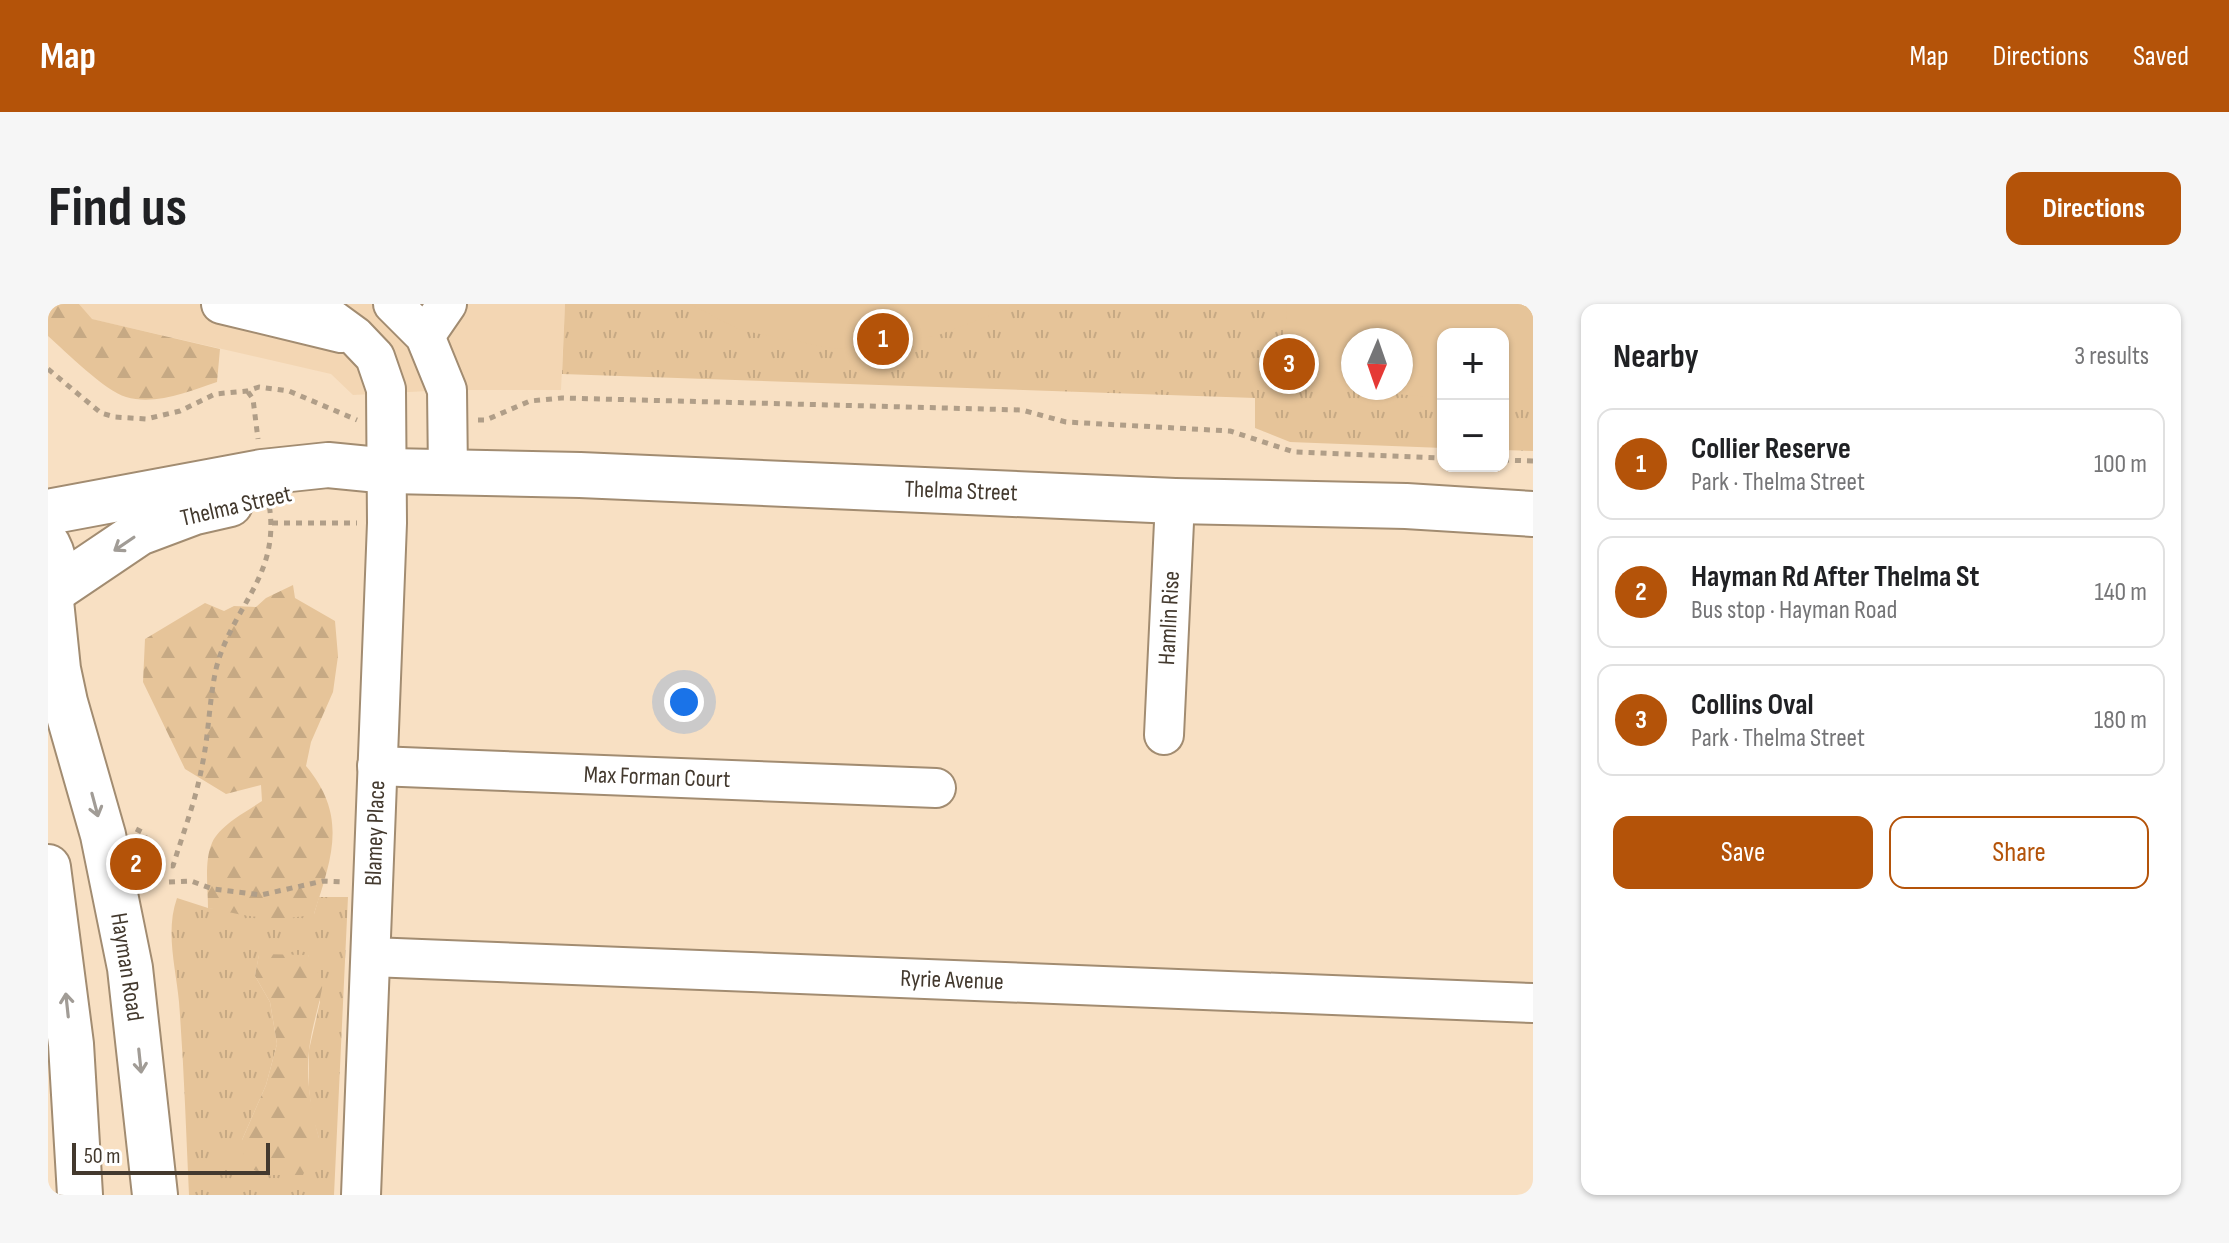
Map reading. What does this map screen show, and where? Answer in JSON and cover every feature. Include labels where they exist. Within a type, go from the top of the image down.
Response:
[{"type":"main road","name":"Thelma Street","points":[[51,599],[139,533],[264,484],[328,465],[389,471],[580,475],[1175,501],[1406,506],[1533,514]]},
{"type":"main road","name":"Thelma Street","points":[[48,512],[264,484]]},
{"type":"main road","name":"Hayman Road","points":[[48,545],[55,570],[51,599],[63,691],[103,835],[130,968],[155,1195]]},
{"type":"main road","points":[[48,867],[71,1044],[80,1195]]},
{"type":"street","points":[[221,304],[355,336]]},
{"type":"street","name":"Blamey Place","points":[[311,304],[355,336],[375,357],[386,389],[388,424],[389,471],[361,1195]]},
{"type":"street","points":[[393,304],[425,336],[447,390],[448,473]]},
{"type":"street","points":[[425,336],[447,304]]},
{"type":"street","name":"Hamlin Rise","points":[[1164,735],[1175,501]]},
{"type":"street","name":"Max Forman Court","points":[[377,766],[936,788]]},
{"type":"street","name":"Ryrie Avenue","points":[[371,957],[1533,1003]]},
{"type":"path","points":[[48,369],[101,413],[115,417],[146,419],[180,411],[215,394],[259,387],[289,391],[373,425],[388,424]]},
{"type":"path","points":[[128,831],[137,829],[144,833],[152,864],[173,866],[202,769],[212,692],[220,658],[228,634],[261,578],[271,548],[272,527],[253,399],[247,391]]},
{"type":"path","points":[[448,422],[486,420],[530,401],[562,398],[1022,410],[1066,422],[1230,431],[1294,452],[1437,458]]},
{"type":"path","points":[[1509,460],[1533,461]]},
{"type":"path","points":[[169,882],[191,881],[213,889],[261,895],[323,881],[358,884]]},
{"type":"shaded area","points":[[79,304],[565,304],[561,390],[447,390],[353,395],[331,374],[91,319]]},
{"type":"green space","points":[[48,304],[79,304],[92,319],[220,349],[217,382],[160,399],[137,399],[117,393],[48,336]]},
{"type":"green space","points":[[565,304],[1533,304],[1533,451],[1509,450],[1509,328],[1437,328],[1437,448],[1290,442],[1255,428],[1255,398],[562,374]]},
{"type":"green space","points":[[690,304],[1020,304],[936,336],[836,349],[740,330]]},
{"type":"green space","points":[[1287,304],[1533,304],[1533,389],[1509,388],[1509,328],[1437,328],[1437,397],[1413,395],[1413,328],[1341,328],[1341,381],[1283,379]]},
{"type":"green space","points":[[293,585],[295,598],[335,621],[338,656],[333,692],[311,742],[306,766],[328,802],[332,820],[330,855],[314,914],[273,918],[248,916],[208,908],[207,866],[216,836],[262,801],[261,785],[226,794],[185,769],[143,682],[145,639],[205,603],[224,611],[234,606],[256,607],[266,598]]},
{"type":"green space","points":[[319,897],[348,897],[334,1195],[189,1195],[181,1026],[172,950],[172,924],[177,898],[208,908],[314,914]],"holes":[[[259,955],[308,955],[320,1002],[309,1050],[309,1089],[319,1138],[242,1140],[266,1085],[277,1044],[270,1002],[255,976]]]},
{"type":"green space","points":[[259,954],[308,955],[323,982],[308,1062],[310,1095],[319,1138],[303,1175],[263,1175],[244,1164],[242,1140],[266,1085],[277,1044],[270,1002],[255,976]]},
{"type":"place","name":"Collier Reserve","points":[[883,339]]},
{"type":"place","name":"Collins Oval","points":[[1289,364]]},
{"type":"place","name":"Hayman Rd After Thelma St","points":[[136,864]]}]
